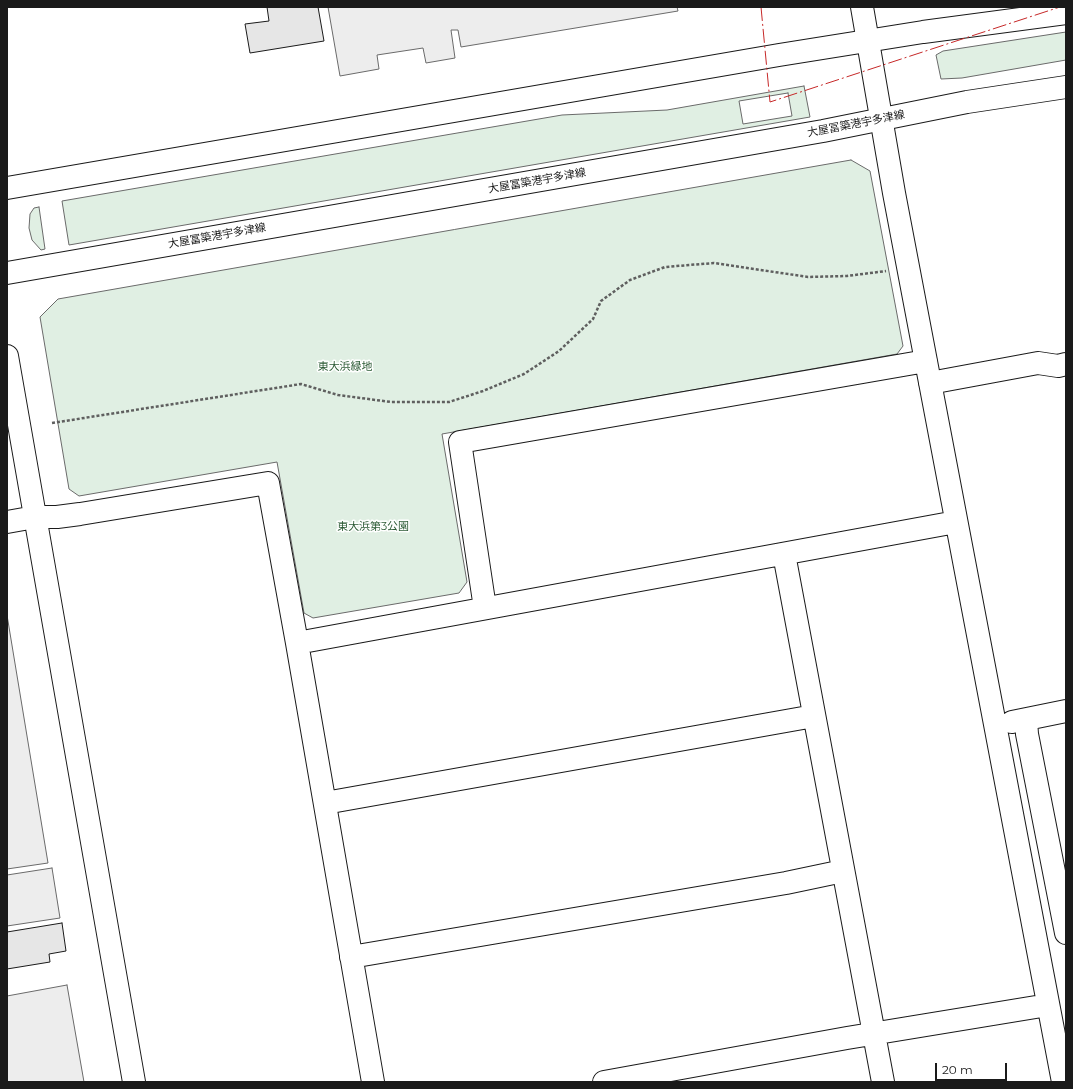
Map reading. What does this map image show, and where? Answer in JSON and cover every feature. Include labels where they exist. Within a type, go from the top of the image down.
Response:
[{"type":"street","points":[[862,7],[881,119],[930,383],[1062,1082]]},
{"type":"street","points":[[7,188],[868,41],[1066,12]]},
{"type":"street","name":"大屋冨築港宇多津線","points":[[7,272],[816,133],[967,102],[1066,87]]},
{"type":"street","points":[[7,356],[134,1082]]},
{"type":"street","points":[[485,608],[460,442],[926,361]]},
{"type":"street","points":[[930,383],[1038,363],[1058,366],[1066,364]]},
{"type":"street","points":[[7,522],[35,517],[57,517],[80,514],[268,483],[298,643],[372,1082]]},
{"type":"street","points":[[298,643],[956,522]]},
{"type":"street","points":[[784,554],[883,1082]]},
{"type":"street","points":[[995,724],[1026,720],[1066,712]]},
{"type":"street","points":[[325,803],[814,716]]},
{"type":"street","points":[[1026,720],[1027,734],[1062,889],[1066,933]]},
{"type":"street","points":[[351,957],[779,885],[843,871]]},
{"type":"street","points":[[604,1082],[1048,1005]]},
{"type":"path","points":[[52,423],[301,384],[338,395],[391,402],[449,402],[483,391],[524,374],[559,351],[593,319],[601,301],[630,280],[665,267],[714,263],[808,277],[847,276],[891,270]]},
{"type":"green space","points":[[1066,32],[1066,60],[962,78],[941,79],[936,55],[943,51]]},
{"type":"green space","points":[[804,86],[810,117],[69,245],[62,201],[562,115],[667,110]],"holes":[[[788,93],[792,116],[743,124],[739,101]]]},
{"type":"green space","name":"東大浜緑地","points":[[851,160],[870,171],[903,346],[897,354],[442,434],[467,582],[459,593],[313,618],[304,613],[277,462],[79,496],[69,489],[40,317],[58,299]]},
{"type":"green space","points":[[39,207],[45,249],[41,250],[32,240],[29,228],[30,214],[34,208]]},
{"type":"shaded area","points":[[328,7],[677,7],[678,11],[461,47],[458,30],[451,30],[455,58],[426,63],[423,48],[377,55],[379,69],[340,76]]},
{"type":"shaded area","points":[[7,615],[48,863],[7,869]]},
{"type":"shaded area","points":[[52,868],[60,918],[7,926],[7,875]]},
{"type":"shaded area","points":[[67,985],[84,1082],[7,1082],[7,996]]},
{"type":"building","points":[[267,7],[318,7],[324,41],[250,53],[245,24],[269,21]]},
{"type":"building","points":[[62,923],[66,951],[49,954],[50,962],[7,969],[7,932]]},
{"type":"power","points":[[761,7],[770,102],[1060,7]]},
{"type":"park label","name":"東大浜第3公園","points":[[373,527]]}]
